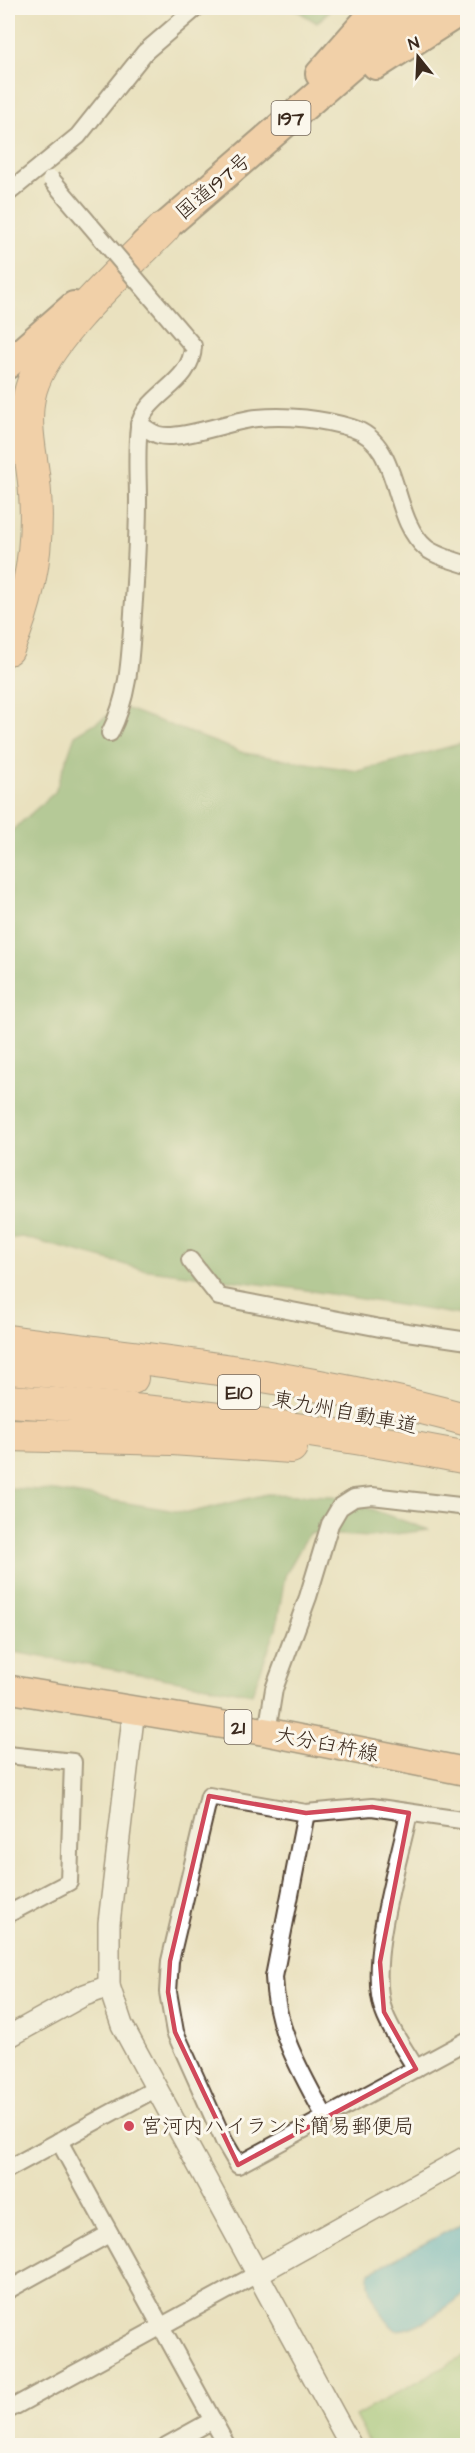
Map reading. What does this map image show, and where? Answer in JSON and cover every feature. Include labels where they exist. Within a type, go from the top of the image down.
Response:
[{"type":"highway","points":[[255,151],[378,8]]},
{"type":"highway","name":"国道197号","points":[[8,364],[418,8]]},
{"type":"highway","points":[[255,151],[398,49],[465,8]]},
{"type":"highway","points":[[8,649],[26,600],[35,544],[35,493],[27,428],[30,389],[38,371],[60,337],[164,228]]},
{"type":"highway","points":[[8,1341],[211,1367],[326,1386],[468,1420]]},
{"type":"highway","name":"東九州自動車道","points":[[8,1368],[122,1377],[246,1393],[468,1437]]},
{"type":"highway","name":"東九州自動車道","points":[[8,1401],[169,1412],[265,1423],[468,1458]]},
{"type":"highway","points":[[8,1435],[249,1443],[468,1465]]},
{"type":"main road","name":"大分臼杵線","points":[[8,1689],[267,1732],[468,1772]]},
{"type":"street","points":[[8,193],[46,173],[145,52],[196,8]]},
{"type":"street","points":[[46,173],[193,346],[193,360],[185,373],[153,404],[140,424],[138,561],[129,679],[121,711],[110,733]]},
{"type":"street","points":[[140,424],[160,436],[181,435],[256,418],[294,417],[354,428],[376,442],[388,467],[405,517],[418,541],[428,550],[468,566]]},
{"type":"street","points":[[190,1260],[219,1297],[380,1328],[468,1341]]},
{"type":"street","points":[[267,1732],[274,1689],[308,1597],[330,1524],[340,1508],[354,1498],[372,1496],[468,1507]]},
{"type":"street","points":[[134,1709],[109,1923],[109,1986],[122,2025],[155,2089],[351,2445]]},
{"type":"street","points":[[8,1755],[73,1762],[69,1882],[8,1914]]},
{"type":"street","points":[[468,1821],[372,1807],[306,1814],[209,1796],[170,1961],[168,1992],[175,2032],[224,2141],[238,2165],[468,2040]]},
{"type":"street","points":[[409,1813],[384,1932],[379,1984],[384,2012],[416,2068]]},
{"type":"street","points":[[306,1814],[274,1977],[275,2003],[290,2049],[325,2117]]},
{"type":"street","points":[[8,2037],[82,1996],[109,1986]]},
{"type":"street","points":[[8,2169],[155,2089]]},
{"type":"street","points":[[59,2141],[227,2445]]},
{"type":"street","points":[[8,2410],[468,2156]]},
{"type":"street","points":[[8,2290],[109,2234]]},
{"type":"street","points":[[166,2445],[213,2420]]},
{"type":"highlighted area","points":[[209,1796],[306,1813],[372,1807],[409,1813],[380,1962],[384,2012],[416,2069],[238,2165],[175,2032],[168,1992],[170,1961]]},
{"type":"green space","points":[[293,8],[332,8],[317,23]]},
{"type":"green space","points":[[122,707],[244,753],[358,771],[467,742],[467,1316],[299,1289],[141,1269],[22,1237],[8,1239],[8,834],[55,792],[75,735]]},
{"type":"green space","points":[[8,1488],[55,1491],[188,1513],[267,1494],[334,1496],[429,1530],[369,1537],[309,1533],[285,1576],[276,1629],[252,1694],[8,1651]]},
{"type":"green space","points":[[467,2354],[467,2445],[371,2445],[355,2416]]},
{"type":"water","points":[[467,2221],[467,2292],[415,2326],[396,2330],[386,2319],[372,2295],[370,2272]]},
{"type":"place","name":"宮河内ハイランド簡易郵便局","points":[[129,2126]]}]
